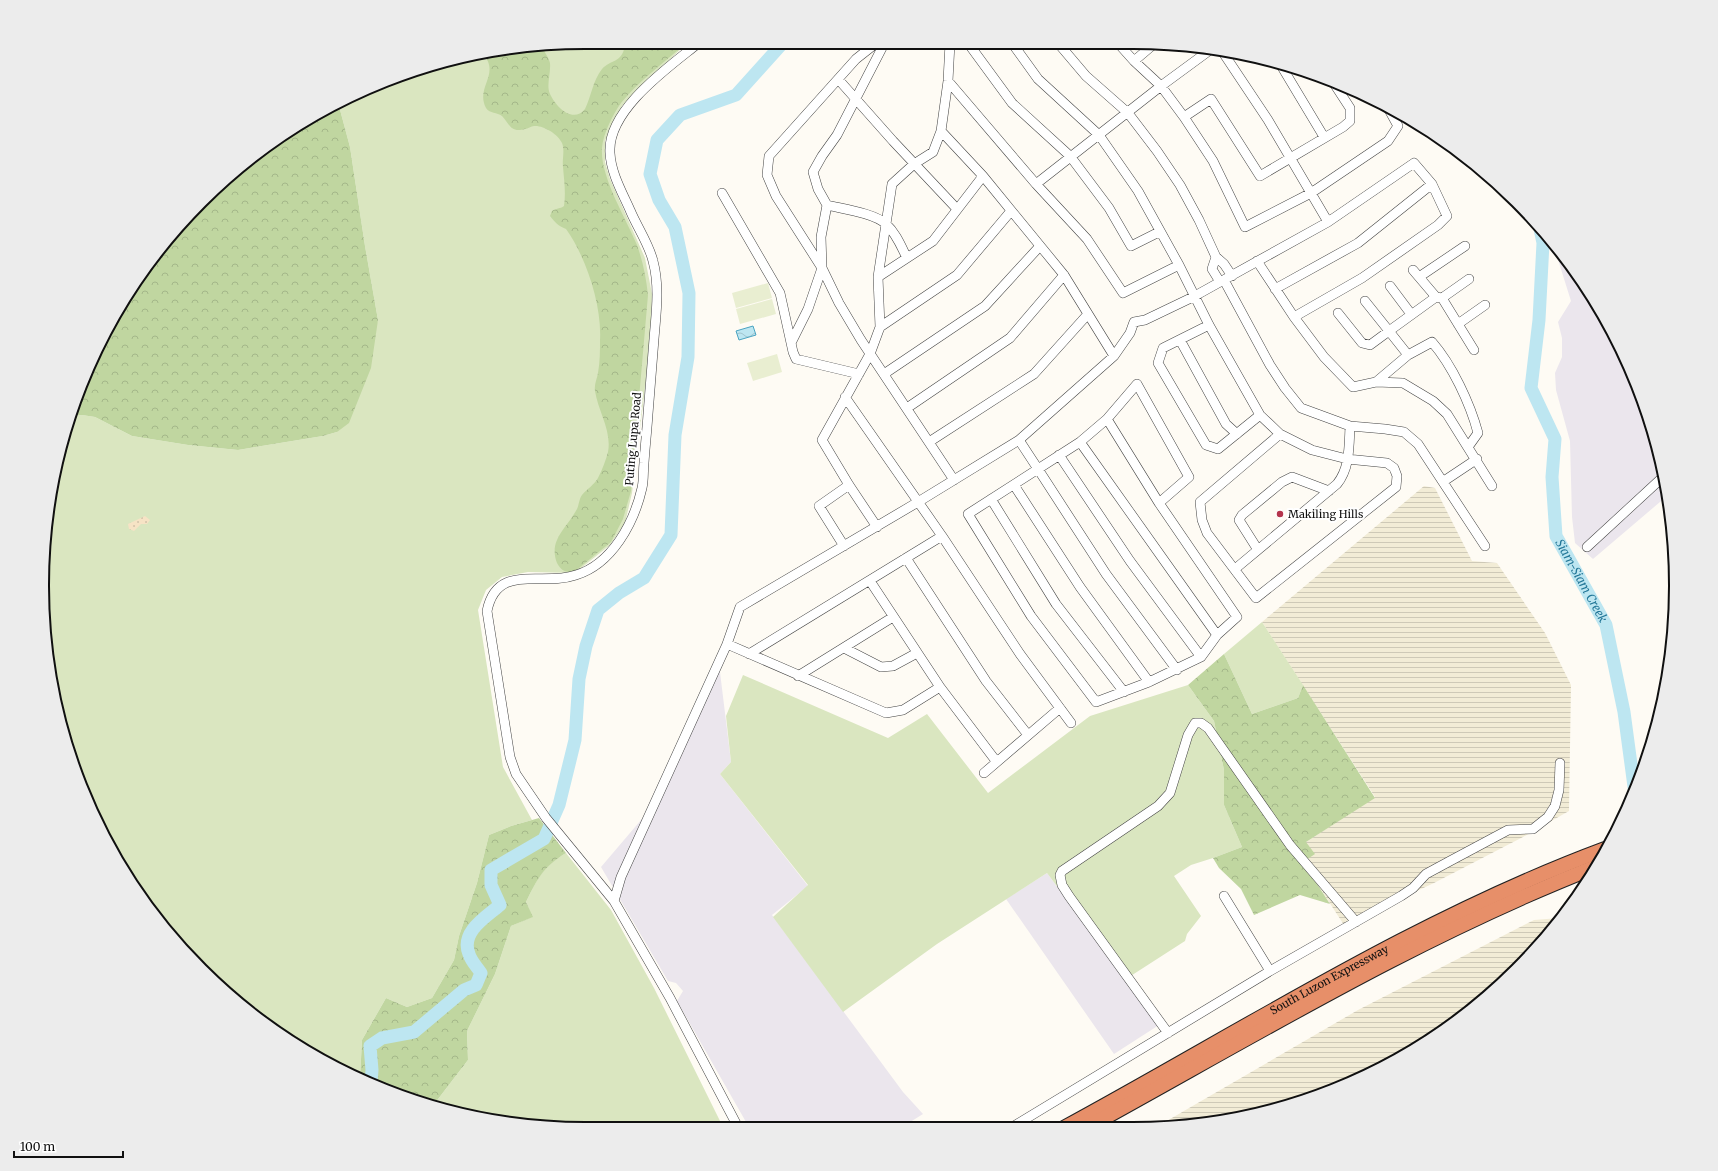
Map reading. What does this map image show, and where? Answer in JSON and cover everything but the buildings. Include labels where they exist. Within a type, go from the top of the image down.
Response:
[{"type":"highway","name":"South Luzon Expressway","points":[[1075,1122],[1394,946],[1467,909],[1582,857],[1599,851]]},
{"type":"highway","name":"South Luzon Expressway","points":[[1097,1122],[1396,957],[1527,895],[1587,870]]},
{"type":"street","name":"Puting Lupa Road","points":[[691,49],[660,74],[636,99],[620,119],[611,137],[609,152],[612,168],[631,214],[653,260],[656,281],[656,314],[642,488],[632,518],[619,542],[604,558],[588,569],[576,575],[564,578],[516,579],[502,584],[494,591],[489,601],[487,611],[510,757],[516,774],[558,834],[614,901],[670,998],[735,1122]]},
{"type":"street","points":[[869,49],[856,59],[769,156],[767,175],[776,196],[822,268],[839,303],[870,354],[954,480]]},
{"type":"street","points":[[791,343],[808,309],[822,268],[821,237],[827,205],[818,189],[813,172],[837,135],[881,49]]},
{"type":"street","points":[[877,527],[849,485],[822,440],[870,354],[880,327],[878,277],[892,184],[914,164],[933,152],[941,131],[948,81],[950,49]]},
{"type":"street","points":[[972,49],[1012,103],[1070,156],[1109,208],[1131,246],[1159,232]]},
{"type":"street","points":[[1016,49],[1038,79],[1099,134],[1138,191],[1159,232],[1179,265],[1193,297],[1260,415],[1280,434],[1312,450],[1347,459],[1387,463],[1394,468],[1397,476],[1396,487],[1256,598],[1207,533],[1202,520],[1200,502],[1280,434]]},
{"type":"street","points":[[1063,49],[1086,76],[1128,113],[1180,185],[1199,220],[1216,258],[1224,264],[1225,280]]},
{"type":"street","points":[[1123,49],[1161,86],[1184,117],[1213,161],[1246,227],[1311,193],[1388,141],[1398,126],[1393,116]]},
{"type":"street","points":[[1134,61],[1148,49]]},
{"type":"street","points":[[1036,184],[1070,156],[1204,54]]},
{"type":"street","points":[[1226,57],[1268,120],[1328,222]]},
{"type":"street","points":[[1284,71],[1324,137]]},
{"type":"street","points":[[838,79],[914,164],[957,209]]},
{"type":"street","points":[[948,81],[1036,184],[1087,239],[1123,292],[1179,265]]},
{"type":"street","points":[[1184,117],[1211,99],[1260,176],[1343,127],[1350,120],[1350,108],[1338,90]]},
{"type":"street","points":[[941,131],[983,176],[1064,275],[1114,356]]},
{"type":"street","points":[[614,901],[621,877],[726,644],[740,607],[877,527],[1019,440],[1114,356],[1130,333],[1134,322],[1145,320],[1193,297],[1328,222],[1414,163],[1432,184],[1447,216],[1438,225],[1362,278],[1294,317]]},
{"type":"street","points":[[878,277],[933,241],[983,176]]},
{"type":"street","points":[[1276,289],[1358,243],[1432,184]]},
{"type":"street","points":[[722,193],[780,293],[796,359],[859,374]]},
{"type":"street","points":[[827,205],[871,215],[886,223],[897,238],[907,258]]},
{"type":"street","points":[[880,327],[957,276],[1011,211]]},
{"type":"street","points":[[884,374],[985,306],[1040,246]]},
{"type":"street","points":[[1465,246],[1416,274],[1439,298],[1458,324],[1474,350]]},
{"type":"street","points":[[1216,258],[1212,269],[1225,280],[1270,365],[1285,388],[1301,408],[1350,426],[1385,428],[1404,432],[1418,444],[1444,481],[1485,546]]},
{"type":"street","points":[[1257,261],[1294,317],[1324,357],[1353,387],[1376,382],[1402,382],[1433,401],[1447,414],[1492,486]]},
{"type":"street","points":[[907,408],[1010,338],[1064,275]]},
{"type":"street","points":[[1338,314],[1362,344],[1370,345],[1412,314],[1469,279]]},
{"type":"street","points":[[1390,286],[1412,314]]},
{"type":"street","points":[[1366,301],[1408,355]]},
{"type":"street","points":[[1458,324],[1485,305]]},
{"type":"street","points":[[929,442],[1034,374],[1088,314]]},
{"type":"street","points":[[1209,325],[1164,348],[1158,363],[1206,445],[1218,448],[1260,415]]},
{"type":"street","points":[[1180,340],[1226,424],[1237,434]]},
{"type":"street","points":[[1376,382],[1408,355],[1432,342],[1441,353],[1472,410],[1478,433],[1468,447]]},
{"type":"street","points":[[1107,419],[1159,503],[1237,617],[1217,635],[1201,657],[1177,670],[1096,702],[1031,616],[968,514],[1080,442],[1107,419],[1137,384],[1189,477],[1159,503]]},
{"type":"street","points":[[845,397],[942,536],[1020,654],[1071,723]]},
{"type":"street","points":[[1235,569],[1329,491],[1344,476],[1350,426]]},
{"type":"street","points":[[1019,440],[1106,574],[1177,670]]},
{"type":"street","points":[[1080,442],[1217,635]]},
{"type":"street","points":[[1059,455],[1130,561],[1201,657]]},
{"type":"street","points":[[1444,481],[1477,460]]},
{"type":"street","points":[[1258,550],[1239,520],[1242,515],[1282,482],[1292,477],[1329,491]]},
{"type":"street","points":[[1587,547],[1659,481]]},
{"type":"street","points":[[1014,484],[1080,587],[1149,682]]},
{"type":"street","points":[[844,546],[818,506],[849,485]]},
{"type":"street","points":[[991,499],[1056,604],[1124,692]]},
{"type":"street","points":[[750,654],[942,536]]},
{"type":"street","points":[[906,558],[986,681],[1028,735]]},
{"type":"street","points":[[870,581],[940,687],[996,761]]},
{"type":"street","points":[[798,676],[893,616]]},
{"type":"street","points":[[726,644],[886,714],[903,710],[940,687]]},
{"type":"street","points":[[844,648],[881,667],[893,666],[917,653]]},
{"type":"street","points":[[984,773],[996,761],[1060,708]]},
{"type":"street","points":[[1168,1033],[1069,896],[1062,885],[1060,875],[1062,871],[1158,806],[1165,799],[1170,793],[1188,735],[1196,723],[1201,723],[1208,728],[1290,845],[1356,922]]},
{"type":"street","points":[[1021,1122],[1270,971],[1401,896],[1413,888],[1426,874],[1508,830],[1533,829],[1548,817],[1555,806],[1559,790],[1560,763]]},
{"type":"street","points":[[1224,896],[1270,971]]},
{"type":"shaded area","points":[[1558,259],[1579,287],[1597,317],[1614,348],[1628,380],[1641,413],[1651,447],[1662,500],[1593,559],[1575,543],[1572,517],[1570,441],[1556,390],[1555,373],[1562,357],[1562,338],[1558,322],[1571,301]]},
{"type":"shaded area","points":[[1424,486],[1435,488],[1472,561],[1497,563],[1545,633],[1571,685],[1569,811],[1523,837],[1434,883],[1344,925],[1303,862],[1306,842],[1375,797],[1262,622]]},
{"type":"shaded area","points":[[719,664],[731,762],[720,774],[808,886],[772,915],[903,1092],[923,1114],[910,1122],[746,1122],[677,1001],[683,991],[676,983],[668,981],[601,867],[664,793]]},
{"type":"shaded area","points":[[1047,873],[1159,1025],[1114,1054],[1006,899]]},
{"type":"shaded area","points":[[1553,919],[1512,965],[1486,989],[1431,1032],[1370,1067],[1305,1094],[1271,1104],[1237,1112],[1167,1121],[1358,1010],[1534,920]]},
{"type":"green space","points":[[624,49],[679,49],[643,80],[621,103],[609,124],[604,137],[602,159],[605,172],[637,245],[644,270],[648,295],[631,491],[623,519],[611,542],[574,572],[567,572],[562,570],[557,563],[555,548],[557,541],[577,509],[580,498],[598,478],[604,465],[609,444],[595,388],[600,356],[600,326],[598,312],[591,282],[580,253],[566,229],[555,222],[550,216],[552,211],[564,206],[565,191],[562,143],[554,133],[542,127],[532,126],[520,130],[514,129],[502,116],[486,108],[483,100],[483,94],[490,68],[486,58],[544,51],[550,63],[548,87],[550,94],[556,104],[565,112],[575,115],[585,109],[596,78],[602,69],[618,59]]},
{"type":"green space","points":[[681,49],[622,106],[605,141],[605,162],[610,179],[645,258],[652,294],[650,348],[632,493],[625,523],[610,545],[575,573],[528,572],[502,577],[486,590],[478,610],[503,767],[532,820],[511,826],[489,835],[477,883],[459,936],[454,960],[432,998],[407,1007],[386,998],[362,1040],[360,1072],[317,1050],[287,1032],[232,989],[206,965],[182,939],[139,884],[104,823],[77,758],[59,690],[50,621],[49,586],[50,550],[59,481],[76,416],[95,417],[132,436],[188,445],[238,450],[323,436],[337,432],[378,320],[350,147],[340,109],[413,77],[481,59],[550,50]]},
{"type":"green space","points":[[340,109],[350,147],[378,320],[371,368],[349,423],[337,432],[323,436],[238,450],[188,445],[132,436],[95,417],[76,416],[104,348],[139,287],[182,232],[206,206],[259,160],[287,139]]},
{"type":"green space","points":[[768,283],[772,298],[736,308],[732,293]]},
{"type":"green space","points":[[772,299],[776,314],[740,324],[736,309]]},
{"type":"green space","points":[[777,354],[782,372],[753,381],[747,363]]},
{"type":"green space","points":[[1262,622],[1303,685],[1298,698],[1252,714],[1224,654]]},
{"type":"green space","points":[[1224,654],[1252,714],[1298,698],[1303,685],[1375,798],[1306,842],[1315,854],[1303,862],[1330,904],[1300,895],[1254,915],[1241,889],[1219,868],[1213,858],[1242,847],[1224,805],[1224,770],[1214,721],[1188,685]]},
{"type":"green space","points":[[743,675],[888,738],[927,714],[988,793],[1090,716],[1188,685],[1214,721],[1224,770],[1224,805],[1242,847],[1191,865],[1174,876],[1201,916],[1187,934],[1185,941],[1126,979],[1047,873],[937,944],[843,1012],[773,917],[808,885],[720,774],[731,762],[726,716]]},
{"type":"green space","points":[[539,818],[566,853],[546,868],[530,894],[526,902],[533,917],[511,926],[495,974],[467,1031],[468,1060],[437,1101],[413,1094],[360,1072],[362,1040],[386,998],[407,1007],[432,998],[454,960],[459,936],[477,883],[489,835],[511,826]]},
{"type":"green space","points":[[566,853],[611,910],[654,988],[721,1122],[550,1121],[481,1112],[437,1101],[468,1060],[467,1031],[495,974],[511,926],[532,917],[526,902],[534,886],[546,868]]},
{"type":"sand","points":[[145,516],[150,520],[147,524],[141,524],[134,531],[129,529],[128,524]]},
{"type":"water","points":[[753,326],[756,335],[739,340],[736,331]]},
{"type":"waterway","points":[[371,1077],[370,1046],[382,1038],[414,1032],[464,990],[476,985],[481,973],[470,957],[467,946],[471,932],[482,920],[500,905],[491,885],[491,870],[544,839],[559,805],[575,740],[579,679],[586,646],[598,610],[619,593],[644,578],[671,535],[675,435],[688,357],[689,293],[675,227],[659,200],[650,174],[657,140],[680,115],[736,95],[777,49]]},
{"type":"waterway","name":"Siam-Siam Creek","points":[[1542,240],[1539,320],[1531,388],[1555,439],[1552,477],[1556,536],[1606,625],[1624,712],[1633,779]]},
{"type":"place","name":"Makiling Hills","points":[[1280,514]]}]
